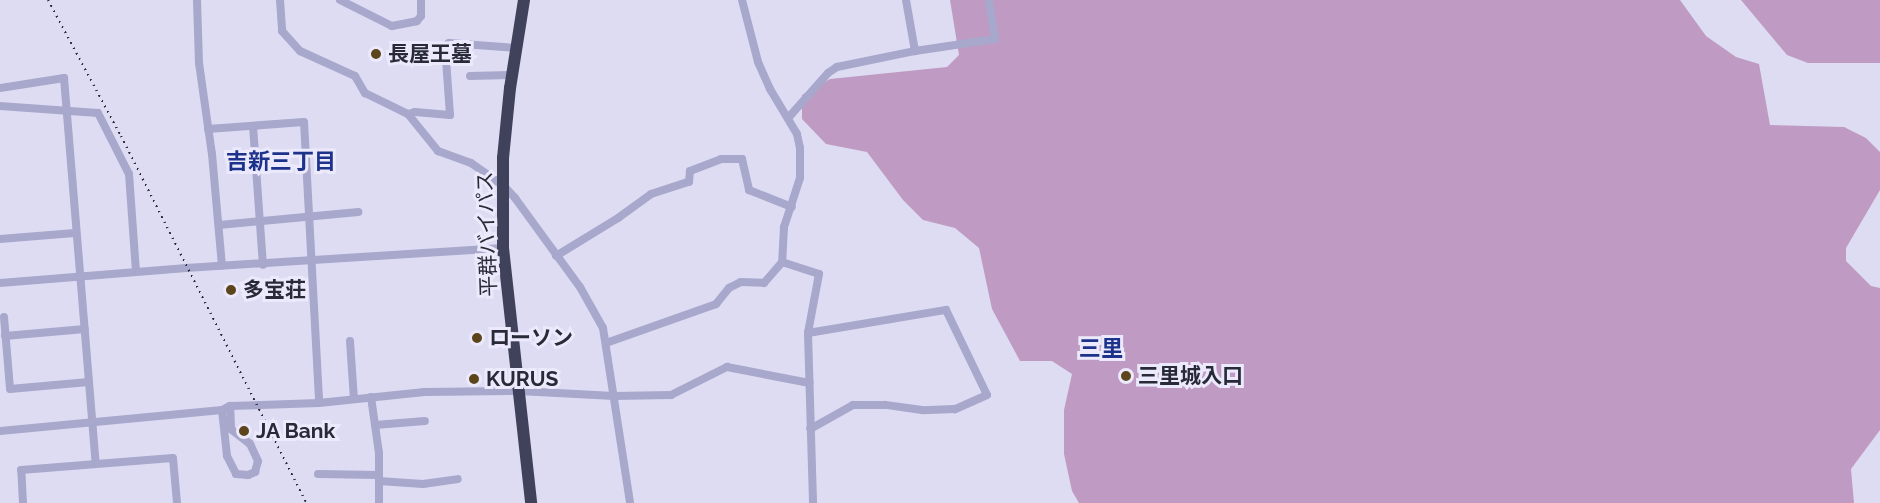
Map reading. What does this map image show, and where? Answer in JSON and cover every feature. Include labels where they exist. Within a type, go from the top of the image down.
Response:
[{"type":"highway","name":"平群バイパス","points":[[524,0],[512,75],[502,185],[503,248],[531,503]]},
{"type":"street","points":[[197,0],[199,63],[222,266]]},
{"type":"street","points":[[280,0],[282,32],[300,51],[343,68],[355,76],[365,93],[408,114],[438,151],[471,163],[502,185],[515,198],[593,306],[606,343],[630,503]]},
{"type":"street","points":[[340,0],[392,26],[417,21],[421,16],[421,0]]},
{"type":"street","points":[[606,343],[716,304],[729,288],[741,282],[764,283],[782,262],[784,227],[800,178],[800,148],[797,134],[789,117],[770,89],[758,62],[742,0]]},
{"type":"street","points":[[906,0],[915,51]]},
{"type":"street","points":[[789,117],[828,73],[837,67],[915,51],[995,39],[989,0]]},
{"type":"street","points":[[408,114],[415,112],[450,115],[445,46],[449,44],[516,48]]},
{"type":"street","points":[[409,55],[446,52]]},
{"type":"street","points":[[470,76],[512,75]]},
{"type":"street","points":[[0,88],[64,78],[75,233],[96,464]]},
{"type":"street","points":[[0,106],[98,112],[129,174],[136,273]]},
{"type":"street","points":[[208,129],[304,122],[319,403]]},
{"type":"street","points":[[252,126],[263,265]]},
{"type":"street","points":[[556,256],[618,218],[651,194],[689,182],[690,171],[721,159],[742,159],[749,190],[792,207]]},
{"type":"street","points":[[219,225],[358,212]]},
{"type":"street","points":[[0,239],[75,233]]},
{"type":"street","points":[[0,283],[503,248]]},
{"type":"street","points":[[782,262],[819,274],[808,333],[813,503]]},
{"type":"street","points":[[808,333],[946,310],[987,395],[955,409],[922,410],[885,405],[853,405],[810,429]]},
{"type":"street","points":[[4,317],[9,389],[89,382]]},
{"type":"street","points":[[5,336],[85,329]]},
{"type":"street","points":[[350,341],[354,399]]},
{"type":"street","points":[[0,431],[226,408],[319,403],[424,392],[519,391],[614,396],[678,393],[727,367],[809,382]]},
{"type":"street","points":[[371,397],[375,425],[379,503]]},
{"type":"street","points":[[226,408],[231,429],[250,444],[258,461],[255,472],[248,475],[236,474],[227,456],[226,408]]},
{"type":"street","points":[[375,425],[425,421]]},
{"type":"street","points":[[23,503],[21,471],[173,458],[177,503]]},
{"type":"street","points":[[318,474],[379,478],[423,484],[459,479]]},
{"type":"shaded area","points":[[950,0],[1680,0],[1706,36],[1736,57],[1759,64],[1770,125],[1844,127],[1866,138],[1880,152],[1880,190],[1846,248],[1846,261],[1871,286],[1880,288],[1880,430],[1851,469],[1854,503],[1079,503],[1072,491],[1064,454],[1064,410],[1072,374],[1052,361],[1020,361],[992,309],[979,248],[955,228],[923,220],[903,200],[867,152],[826,144],[802,119],[802,95],[830,79],[947,67],[959,55]]},
{"type":"shaded area","points":[[1741,0],[1880,0],[1880,63],[1808,63],[1787,55]]},
{"type":"railway","points":[[48,0],[121,136],[306,503]]},
{"type":"place","name":"長屋王墓","points":[[376,54]]},
{"type":"place","name":"多宝荘","points":[[231,290]]},
{"type":"place","name":"ローソン","points":[[477,338]]},
{"type":"place","name":"三里城入口","points":[[1126,376]]},
{"type":"place","name":"KURUS","points":[[474,379]]},
{"type":"place","name":"JA Bank","points":[[244,431]]},
{"type":"district","name":"吉新三丁目","points":[[281,162]]},
{"type":"district","name":"三里","points":[[1101,349]]}]
